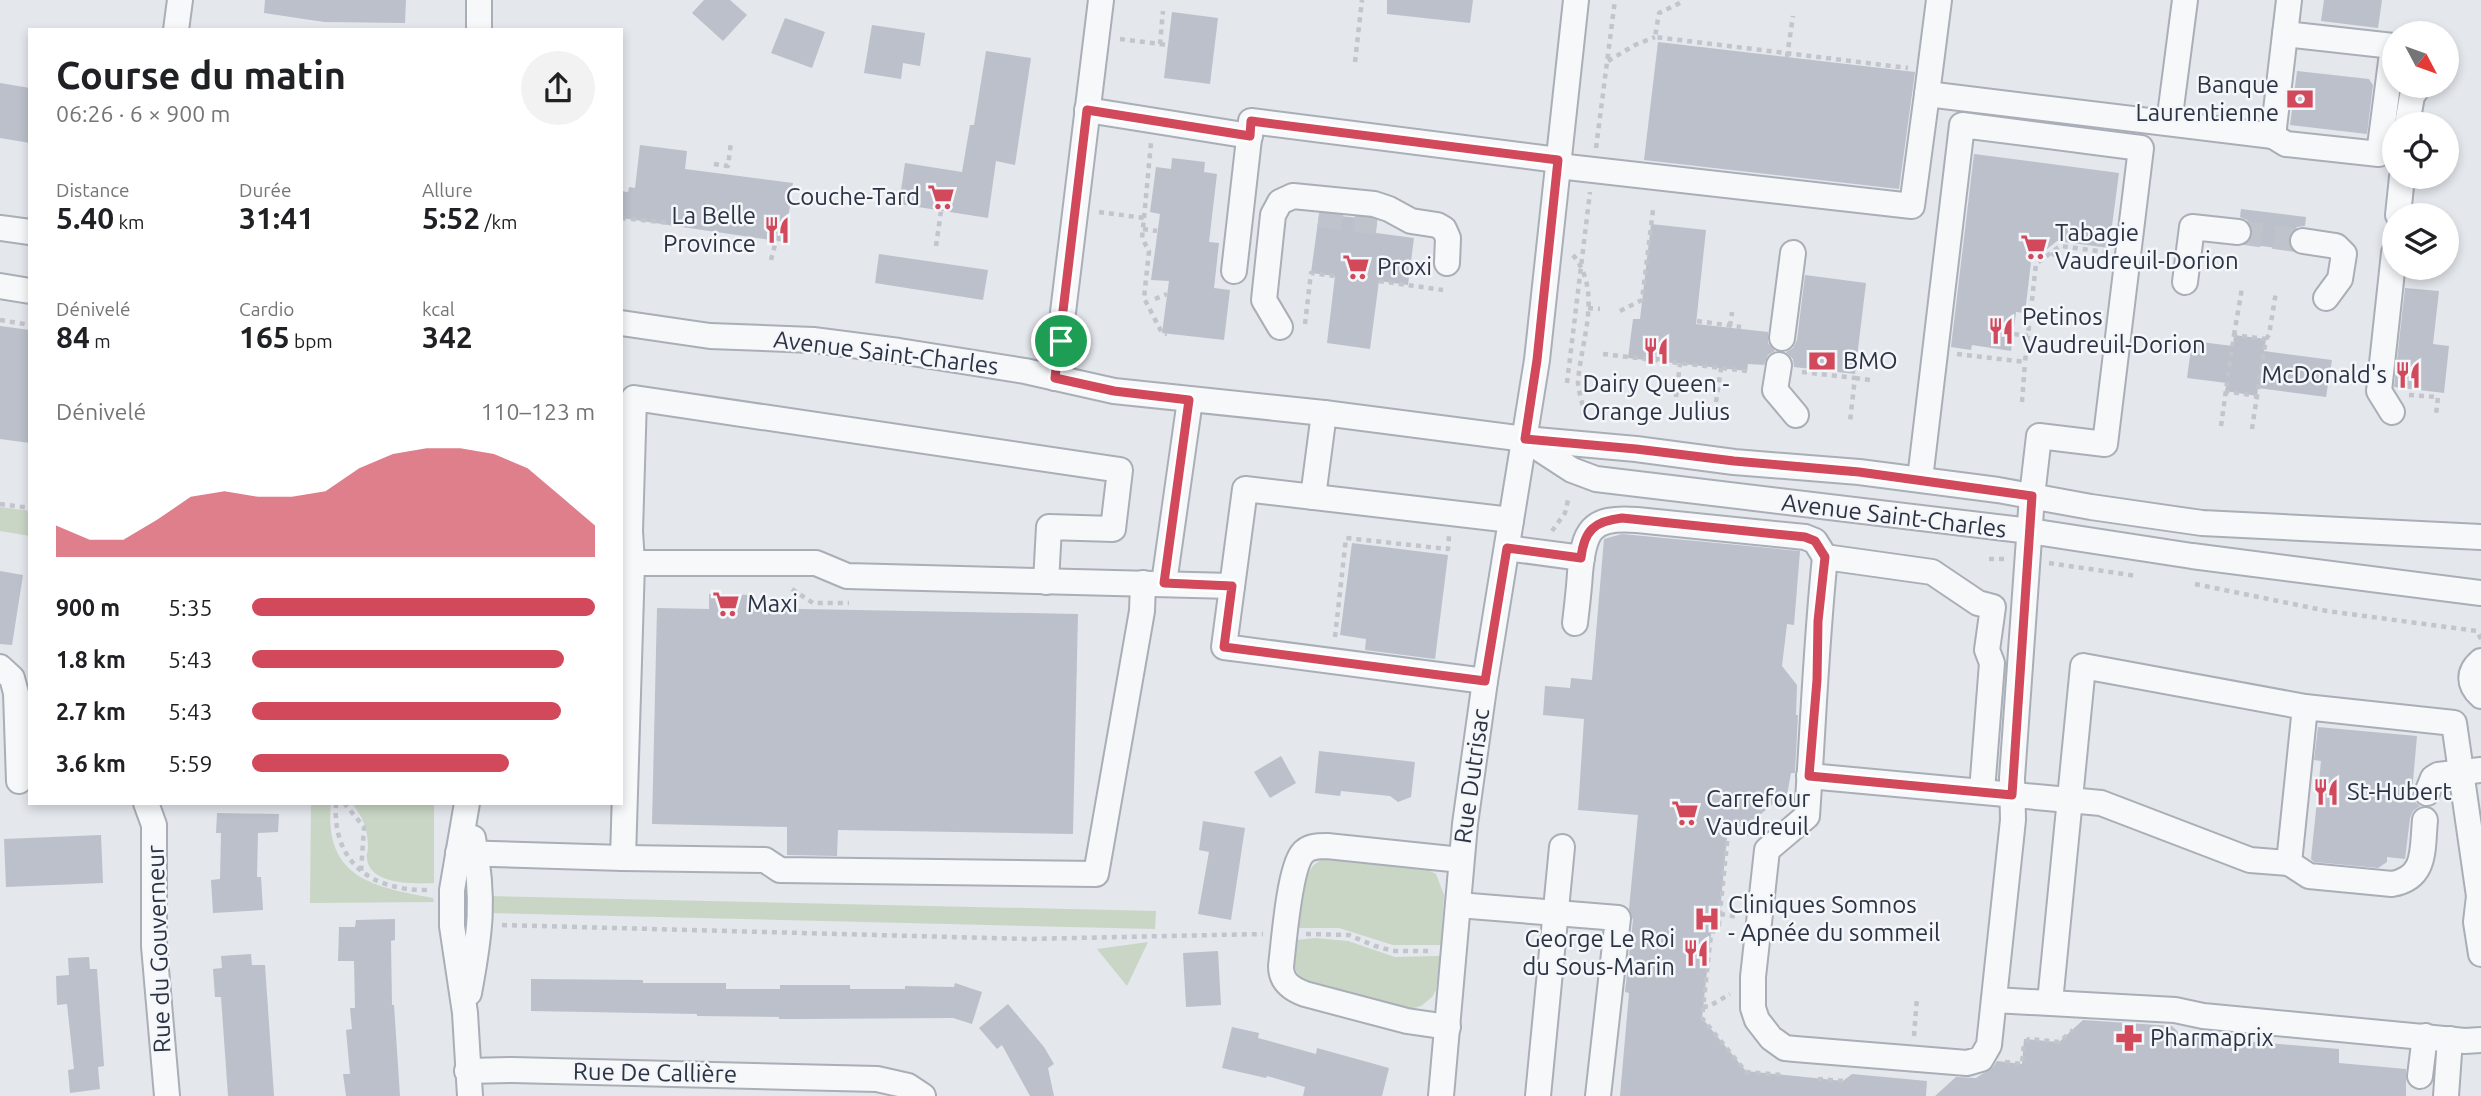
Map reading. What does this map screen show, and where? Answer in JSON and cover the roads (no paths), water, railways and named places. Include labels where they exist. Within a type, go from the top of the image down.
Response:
[{"type":"street","points":[[176,28],[180,0]]},
{"type":"street","points":[[479,0],[479,28]]},
{"type":"street","points":[[1055,378],[1100,0]]},
{"type":"street","name":"Rue Dutrisac","points":[[1441,1096],[1461,860],[1485,681],[1537,360],[1576,0]]},
{"type":"street","points":[[1234,271],[1251,121],[1558,163],[1912,206],[1939,0]]},
{"type":"street","points":[[2169,123],[2185,0]]},
{"type":"street","points":[[2273,136],[2289,0]]},
{"type":"street","points":[[2285,34],[2382,45]]},
{"type":"street","points":[[1927,94],[2273,136],[2287,144],[2379,154],[2386,98]]},
{"type":"street","points":[[1087,110],[1250,136]]},
{"type":"street","points":[[1575,623],[1583,543],[1591,530],[1609,520],[1622,518],[1805,537],[1815,541],[1825,557],[1818,621],[1817,680],[1807,816],[1767,850],[1752,994],[1757,1020],[1777,1044],[1785,1048],[1967,1063],[1981,1059],[1987,1050],[1994,1000],[2013,820],[2012,795],[2032,496],[2039,436],[2105,444],[2141,148],[1962,125],[1920,479]]},
{"type":"street","points":[[1292,329],[1264,300],[1276,208],[1280,202],[1293,196],[1374,204],[1411,221],[1437,225],[1444,229],[1448,238],[1447,263]]},
{"type":"street","points":[[1276,208],[1319,215]]},
{"type":"street","points":[[1377,223],[1396,227],[1411,221]]},
{"type":"street","points":[[2185,282],[2192,227],[2238,232]]},
{"type":"street","points":[[0,228],[28,232]]},
{"type":"street","points":[[2303,241],[2336,246],[2344,254],[2340,279],[2326,298]]},
{"type":"street","points":[[1782,338],[1793,253]]},
{"type":"street","points":[[2391,280],[2379,391],[2392,412]]},
{"type":"street","points":[[2391,283],[2396,280]]},
{"type":"street","points":[[0,286],[28,291]]},
{"type":"street","name":"Avenue Saint-Charles","points":[[623,323],[710,336],[813,340],[899,351],[1025,371],[1114,391],[1325,413],[1525,439],[1920,479],[2202,523],[2481,537]]},
{"type":"street","points":[[1789,369],[1775,390],[1796,415]]},
{"type":"street","points":[[623,858],[627,563],[634,398],[1120,470],[1113,529],[1049,527],[1046,582]]},
{"type":"street","points":[[467,854],[765,860],[780,870],[1096,874],[1142,611],[1154,583],[1189,400]]},
{"type":"street","points":[[1313,497],[1325,413]]},
{"type":"street","name":"Avenue Saint-Charles","points":[[1525,439],[1572,470],[1596,479],[2030,531],[2192,556],[2481,593]]},
{"type":"street","points":[[1856,512],[1859,472]]},
{"type":"street","points":[[1485,681],[1224,647],[1245,489],[1511,520]]},
{"type":"street","points":[[1507,548],[1581,558]]},
{"type":"street","points":[[1825,557],[1931,572],[1978,603],[1993,607],[1987,650],[1992,663],[1982,791]]},
{"type":"street","points":[[627,563],[804,563],[825,566],[847,576],[1232,586]]},
{"type":"street","points":[[2481,661],[2472,671],[2470,678],[2481,696]]},
{"type":"street","points":[[2050,1002],[2083,666],[2305,707],[2454,723],[2471,771],[2479,896],[2476,922],[2481,954]]},
{"type":"street","points":[[0,667],[12,678],[16,693],[16,781]]},
{"type":"street","points":[[2289,863],[2305,707]]},
{"type":"street","points":[[2427,793],[2433,778],[2438,775],[2471,771]]},
{"type":"street","points":[[1809,776],[2101,803],[2250,860],[2289,863],[2309,876],[2392,884],[2412,876],[2419,866],[2425,820]]},
{"type":"street","name":"Rue du Gouverneur","points":[[147,805],[154,825],[154,946],[167,1096]]},
{"type":"street","points":[[467,805],[467,854],[452,890],[452,926],[465,1013],[470,1096]]},
{"type":"street","points":[[1448,1027],[1407,1021],[1305,994],[1284,981],[1281,966],[1295,873],[1301,855],[1312,846],[1461,860]]},
{"type":"street","points":[[1538,1096],[1562,847]]},
{"type":"street","points":[[1458,905],[1618,918],[1598,1096]]},
{"type":"street","points":[[1994,1000],[2175,1010],[2203,1016],[2481,1040]]},
{"type":"street","points":[[2419,1088],[2437,1037]]},
{"type":"street","points":[[2437,1037],[2446,1096]]},
{"type":"street","name":"Rue De Callière","points":[[467,1071],[877,1079],[908,1086],[923,1096]]},
{"type":"tunnel","points":[[1319,215],[1377,223]]},
{"type":"tunnel","points":[[2238,232],[2303,241]]},
{"type":"place","name":"Banque Laurentienne","points":[[2300,99]]},
{"type":"place","name":"Couche-Tard","points":[[941,197]]},
{"type":"place","name":"La Belle Province","points":[[777,230]]},
{"type":"place","name":"Tabagie Vaudreuil-Dorion","points":[[2034,247]]},
{"type":"place","name":"Proxi","points":[[1356,267]]},
{"type":"place","name":"Petinos Vaudreuil-Dorion","points":[[2001,331]]},
{"type":"place","name":"Dairy Queen - Orange Julius","points":[[1656,351]]},
{"type":"place","name":"BMO","points":[[1822,361]]},
{"type":"place","name":"McDonald's","points":[[2408,375]]},
{"type":"place","name":"Maxi","points":[[726,604]]},
{"type":"place","name":"St-Hubert","points":[[2326,792]]},
{"type":"place","name":"Carrefour Vaudreuil","points":[[1685,813]]},
{"type":"place","name":"Cliniques Somnos - Apnée du sommeil","points":[[1707,919]]},
{"type":"place","name":"George Le Roi du Sous-Marin","points":[[1696,953]]},
{"type":"place","name":"Pharmaprix","points":[[2129,1038]]}]
